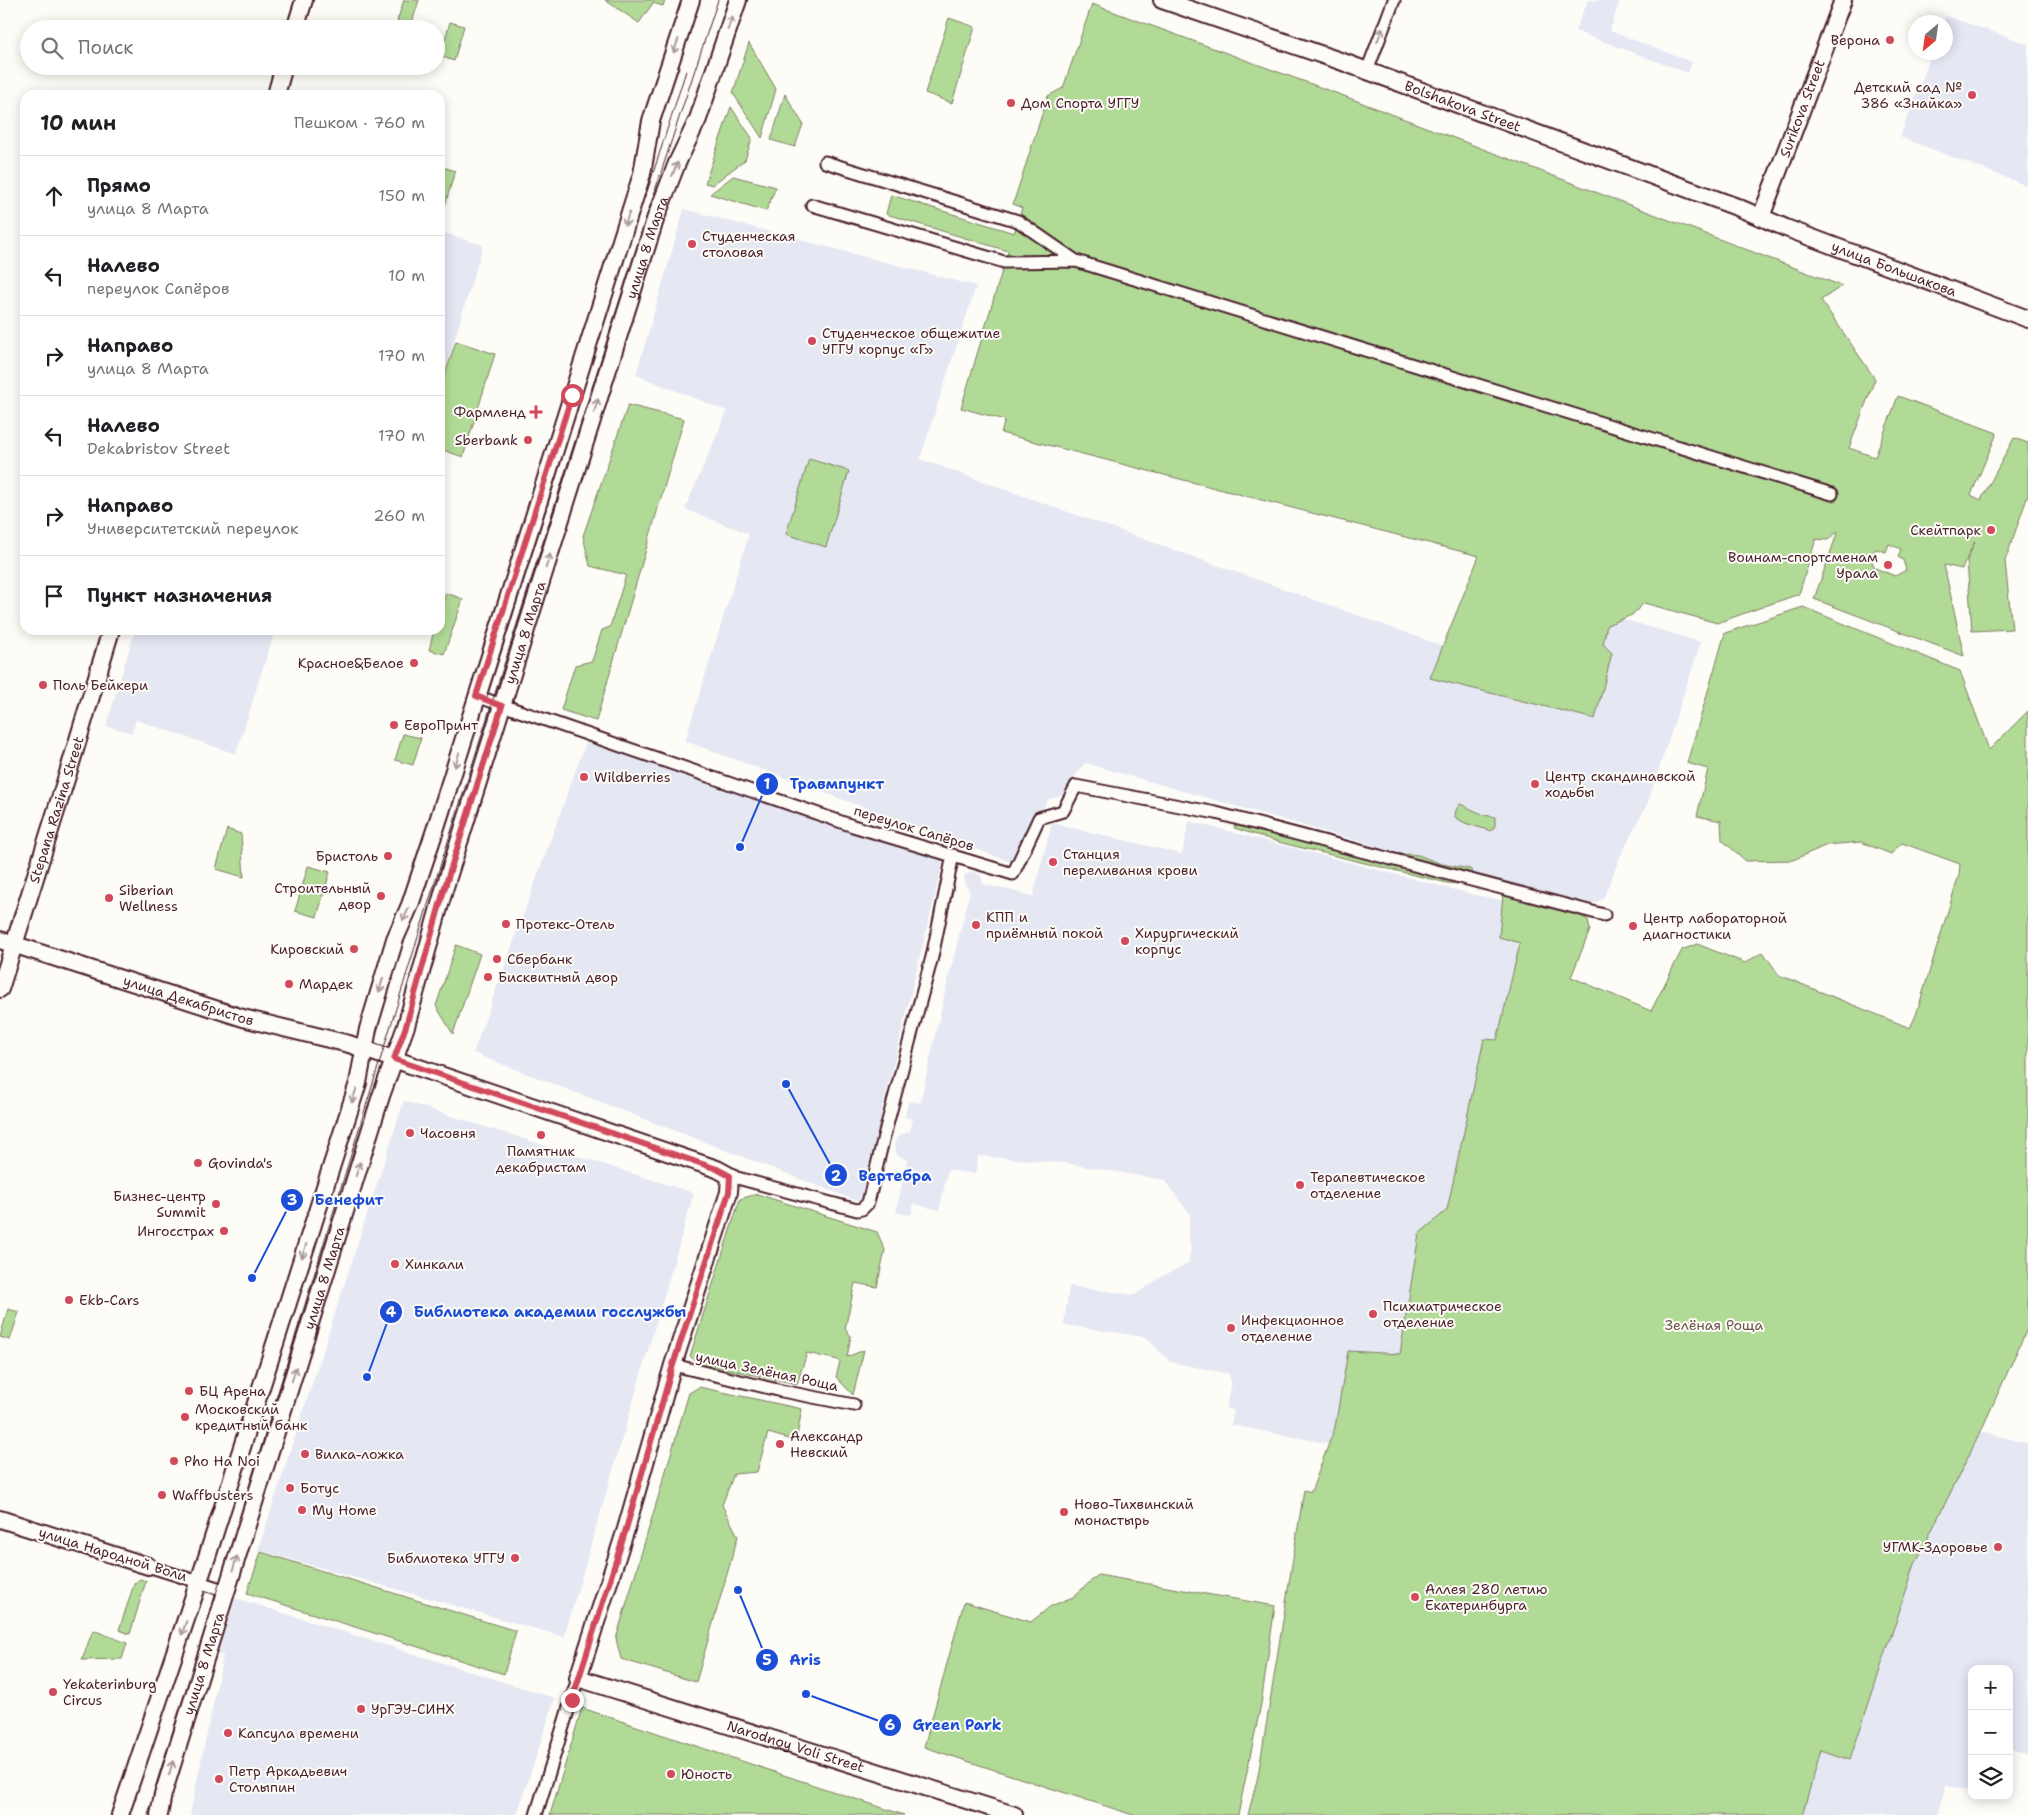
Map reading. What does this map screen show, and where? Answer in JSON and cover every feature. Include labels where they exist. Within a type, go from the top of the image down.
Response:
[{"type":"main road","points":[[298,20],[304,0]]},
{"type":"main road","name":"улица 8 Марта","points":[[120,1815],[199,1582],[358,1083],[368,1029],[395,939],[410,905],[642,174],[651,121],[691,0]]},
{"type":"main road","name":"улица 8 Марта","points":[[158,1815],[381,1096],[406,1026],[444,890],[655,220],[677,163],[698,118],[738,0]]},
{"type":"main road","name":"Bolshakova Street","points":[[1162,0],[1367,71],[1760,217]]},
{"type":"main road","name":"Surikova Street","points":[[1760,217],[1843,0]]},
{"type":"main road","points":[[277,90],[282,75]]},
{"type":"main road","name":"улица Большакова","points":[[1760,217],[2028,319]]},
{"type":"main road","name":"Stepana Razina Street","points":[[0,989],[7,942],[68,773],[109,635]]},
{"type":"main road","name":"улица Декабристов","points":[[7,942],[243,1018],[364,1049],[717,1169],[730,1176]]},
{"type":"main road","points":[[578,1678],[626,1529],[673,1365],[729,1192],[730,1176]]},
{"type":"main road","name":"улица Народной Воли","points":[[0,1519],[148,1566]]},
{"type":"main road","name":"Narodnoy Voli Street","points":[[578,1678],[1014,1815]]},
{"type":"street","points":[[1367,71],[1394,0]]},
{"type":"street","points":[[825,162],[1018,221],[1076,261],[1832,494]]},
{"type":"street","points":[[812,204],[1004,262],[1076,261]]},
{"type":"street","name":"переулок Сапёров","points":[[476,696],[853,826],[1013,874],[1039,818],[1063,811],[1076,786],[1216,813],[1604,915]]},
{"type":"street","points":[[730,1176],[857,1210],[865,1206],[870,1199],[884,1136],[932,957],[953,855]]},
{"type":"street","name":"улица Зелёная Роща","points":[[673,1365],[782,1391],[854,1405]]},
{"type":"street","name":"улица Народной Воли","points":[[148,1566],[227,1590]]},
{"type":"street","points":[[536,1815],[578,1678]]},
{"type":"shaded area","points":[[1588,0],[1620,0],[1610,31],[1692,62],[1688,73],[1575,31]]},
{"type":"shaded area","name":"Детский сад № 386 «Знайка»","points":[[1953,18],[2028,44],[2028,179],[2025,185],[1900,137],[1929,60],[1953,60]]},
{"type":"shaded area","points":[[684,209],[976,286],[920,459],[1569,691],[1595,611],[1701,642],[1648,802],[1621,855],[1603,899],[1592,904],[1479,876],[1085,763],[1060,796],[1048,800],[1011,862],[685,741],[749,534],[685,509],[727,411],[636,375]]},
{"type":"shaded area","points":[[445,234],[483,245],[445,371]]},
{"type":"shaded area","points":[[133,635],[273,635],[236,754],[136,720],[132,733],[106,726]]},
{"type":"shaded area","points":[[586,742],[944,858],[860,1202],[473,1053]]},
{"type":"shaded area","points":[[1189,821],[1475,895],[1511,902],[1519,909],[1517,958],[1497,1041],[1485,1039],[1412,1370],[1383,1454],[1231,1425],[1234,1410],[1226,1409],[1231,1382],[1229,1374],[1170,1362],[1146,1337],[1064,1325],[1069,1286],[1135,1295],[1161,1277],[1188,1263],[1191,1250],[1188,1233],[1190,1214],[1164,1180],[1064,1163],[978,1156],[975,1174],[948,1170],[939,1210],[914,1204],[911,1215],[896,1212],[907,1160],[897,1155],[894,1143],[900,1135],[910,1131],[913,1119],[905,1117],[908,1101],[920,1103],[970,891],[964,884],[964,876],[974,872],[981,875],[983,884],[1033,896],[1052,823],[1182,854]]},
{"type":"shaded area","points":[[404,1101],[694,1193],[564,1637],[258,1550]]},
{"type":"shaded area","points":[[1981,1431],[2028,1444],[2028,1756],[2013,1750],[2013,1665],[1968,1665],[1968,1792],[1946,1784],[1937,1815],[1802,1815],[1821,1750],[1850,1760],[1915,1564]]},
{"type":"shaded area","name":"УрГЭУ-СИНХ","points":[[235,1598],[555,1698],[517,1815],[190,1815],[223,1656],[218,1654]]},
{"type":"green space","points":[[404,0],[419,0],[413,20],[397,20]]},
{"type":"green space","points":[[605,0],[665,0],[663,6],[653,3],[639,23]]},
{"type":"green space","points":[[1092,4],[1344,96],[1842,286],[1821,300],[1875,379],[1849,448],[1875,457],[1898,396],[1997,433],[1971,495],[1981,500],[2014,438],[2028,443],[2028,495],[2005,561],[2012,629],[1972,631],[1967,560],[1975,541],[1962,569],[1944,565],[1964,656],[1814,599],[1838,531],[1828,540],[1816,539],[1799,594],[1717,623],[1644,603],[1632,615],[1607,625],[1603,644],[1612,653],[1595,719],[1430,678],[1479,556],[1001,433],[1005,420],[961,408],[1008,251],[886,214],[891,195],[1014,233],[1022,208],[1013,204],[1048,96],[1063,88]],"holes":[[[1889,544],[1901,549],[1898,557],[1903,560],[1906,570],[1895,576],[1875,568],[1870,557],[1876,549],[1886,552]]]},
{"type":"green space","points":[[949,18],[975,27],[952,103],[925,93]]},
{"type":"green space","points":[[450,22],[464,26],[454,61],[445,58],[445,39]]},
{"type":"green space","points":[[749,43],[776,89],[762,138],[733,93]]},
{"type":"green space","points":[[785,94],[803,124],[795,147],[771,140]]},
{"type":"green space","points":[[731,107],[752,138],[745,160],[712,185],[705,183]]},
{"type":"green space","points":[[445,168],[455,171],[445,205]]},
{"type":"green space","points":[[733,176],[776,187],[766,211],[710,194]]},
{"type":"green space","points":[[456,341],[495,354],[463,457],[445,451],[445,375]]},
{"type":"green space","points":[[628,405],[684,419],[596,721],[561,710],[575,665],[592,661],[602,630],[610,627],[626,575],[590,566],[583,536]]},
{"type":"green space","points":[[809,459],[849,471],[826,547],[786,534]]},
{"type":"green space","points":[[446,593],[463,599],[444,654],[429,650],[433,635],[445,635]]},
{"type":"green space","name":"Зелёная Роща","points":[[1803,607],[1960,671],[1989,750],[2028,711],[2028,1327],[1981,1431],[1915,1564],[1850,1760],[1821,1750],[1802,1815],[1248,1815],[1258,1776],[1304,1490],[1311,1492],[1335,1427],[1348,1351],[1400,1354],[1419,1234],[1447,1210],[1484,1039],[1497,1040],[1520,943],[1499,937],[1503,894],[1579,915],[1588,920],[1590,930],[1571,977],[1651,1011],[1682,950],[1697,944],[1745,963],[1763,952],[1779,975],[1910,1028],[1916,1015],[1959,875],[1960,864],[1902,843],[1891,854],[1861,842],[1827,845],[1793,860],[1746,861],[1722,840],[1721,821],[1697,816],[1708,769],[1687,763],[1725,633]]},
{"type":"green space","points":[[403,734],[421,738],[413,765],[395,760]]},
{"type":"green space","points":[[1460,804],[1484,815],[1495,817],[1495,826],[1491,831],[1465,823],[1455,817],[1456,810]]},
{"type":"green space","points":[[1239,816],[1390,853],[1418,855],[1442,864],[1470,869],[1474,874],[1469,885],[1447,883],[1282,843],[1234,828]]},
{"type":"green space","points":[[227,829],[241,834],[244,877],[216,869]]},
{"type":"green space","points":[[308,866],[330,872],[317,917],[295,911]]},
{"type":"green space","points":[[456,945],[480,954],[453,1034],[436,1006]]},
{"type":"green space","points":[[757,1194],[877,1232],[885,1250],[877,1287],[855,1283],[845,1329],[851,1336],[847,1357],[864,1350],[853,1395],[836,1377],[840,1362],[838,1360],[807,1353],[797,1384],[697,1363],[690,1356],[740,1199]]},
{"type":"green space","points":[[8,1309],[19,1312],[10,1340],[0,1337]]},
{"type":"green space","points":[[699,1387],[802,1409],[796,1441],[768,1433],[757,1472],[734,1474],[722,1505],[738,1536],[696,1682],[621,1659],[616,1639],[689,1393]]},
{"type":"green space","points":[[261,1552],[516,1631],[504,1674],[247,1593]]},
{"type":"green space","points":[[1098,1575],[1275,1606],[1261,1704],[1238,1815],[1133,1815],[924,1747],[964,1602],[1031,1622],[1051,1606],[1073,1597]]},
{"type":"green space","points":[[140,1579],[146,1581],[130,1634],[119,1630],[134,1584]]},
{"type":"green space","points":[[93,1630],[127,1643],[122,1659],[82,1660]]},
{"type":"green space","name":"Юность","points":[[582,1708],[904,1815],[550,1815]]},
{"type":"tram line","points":[[148,1815],[430,898],[642,230],[718,0]]},
{"type":"tram line","points":[[647,192],[686,71]]},
{"type":"tram line","points":[[486,700],[562,459]]},
{"type":"place","name":"Верона","points":[[1890,40]]},
{"type":"place","name":"Детский сад № 386 «Знайка»","points":[[1972,95]]},
{"type":"place","name":"Дом Спорта УГГУ","points":[[1011,103]]},
{"type":"place","name":"Студенческая столовая","points":[[692,244]]},
{"type":"place","name":"Студенческое общежитие УГГУ корпус «Г»","points":[[812,341]]},
{"type":"place","name":"Фармленд","points":[[536,412]]},
{"type":"place","name":"Sberbank","points":[[528,440]]},
{"type":"place","name":"Скейтпарк","points":[[1991,530]]},
{"type":"place","name":"Воинам-спортсменам Урала","points":[[1888,565]]},
{"type":"place","name":"Красное&Белое","points":[[414,663]]},
{"type":"place","name":"Поль Бейкери","points":[[43,685]]},
{"type":"place","name":"ЕвроПринт","points":[[394,725]]},
{"type":"place","name":"Wildberries","points":[[584,777]]},
{"type":"place","name":"Центр скандинавской ходьбы","points":[[1535,784]]},
{"type":"place","name":"Травмпункт","points":[[740,847]]},
{"type":"place","name":"Бристоль","points":[[388,856]]},
{"type":"place","name":"Станция переливания крови","points":[[1053,862]]},
{"type":"place","name":"Строительный двор","points":[[381,896]]},
{"type":"place","name":"Siberian Wellness","points":[[109,898]]},
{"type":"place","name":"Протекс-Отель","points":[[506,924]]},
{"type":"place","name":"КПП и приёмный покой","points":[[976,925]]},
{"type":"place","name":"Центр лабораторной диагностики","points":[[1633,926]]},
{"type":"place","name":"Хирургический корпус","points":[[1125,941]]},
{"type":"place","name":"Кировский","points":[[354,949]]},
{"type":"place","name":"Сбербанк","points":[[497,959]]},
{"type":"place","name":"Бисквитный двор","points":[[488,977]]},
{"type":"place","name":"Мардек","points":[[289,984]]},
{"type":"place","name":"Вертебра","points":[[786,1084]]},
{"type":"place","name":"Часовня","points":[[410,1133]]},
{"type":"place","name":"Памятник декабристам","points":[[541,1135]]},
{"type":"place","name":"Govinda's","points":[[198,1163]]},
{"type":"place","name":"Терапевтическое отделение","points":[[1300,1185]]},
{"type":"place","name":"Бизнес-центр Summit","points":[[216,1204]]},
{"type":"place","name":"Ингосстрах","points":[[224,1231]]},
{"type":"place","name":"Хинкали","points":[[395,1264]]},
{"type":"place","name":"Бенефит","points":[[252,1278]]},
{"type":"place","name":"Ekb-Cars","points":[[69,1300]]},
{"type":"place","name":"Психиатрическое отделение","points":[[1373,1314]]},
{"type":"place","name":"Инфекционное отделение","points":[[1231,1328]]},
{"type":"place","name":"Библиотека академии госслужбы","points":[[367,1377]]},
{"type":"place","name":"БЦ Арена","points":[[189,1391]]},
{"type":"place","name":"Московский кредитный банк","points":[[185,1417]]},
{"type":"place","name":"Александр Невский","points":[[780,1444]]},
{"type":"place","name":"Вилка-ложка","points":[[305,1454]]},
{"type":"place","name":"Pho Ha Noi","points":[[174,1461]]},
{"type":"place","name":"Ботус","points":[[290,1488]]},
{"type":"place","name":"Waffbusters","points":[[162,1495]]},
{"type":"place","name":"My Home","points":[[302,1510]]},
{"type":"place","name":"Ново-Тихвинский монастырь","points":[[1064,1512]]},
{"type":"place","name":"УГМК-Здоровье","points":[[1998,1547]]},
{"type":"place","name":"Библиотека УГГУ","points":[[515,1558]]},
{"type":"place","name":"Aris","points":[[738,1590]]},
{"type":"place","name":"Аллея 280 летию Екатеринбурга","points":[[1415,1597]]},
{"type":"place","name":"Yekaterinburg Circus","points":[[53,1692]]},
{"type":"place","name":"Green Park","points":[[806,1694]]},
{"type":"place","name":"УрГЭУ-СИНХ","points":[[361,1709]]},
{"type":"place","name":"Капсула времени","points":[[228,1733]]},
{"type":"place","name":"Юность","points":[[671,1774]]},
{"type":"place","name":"Петр Аркадьевич Столыпин","points":[[219,1779]]},
{"type":"route","points":[[572,395],[476,696],[502,706],[444,890],[406,1026],[394,1059],[717,1169],[730,1176],[729,1192],[673,1365],[626,1529],[572,1700]]}]
